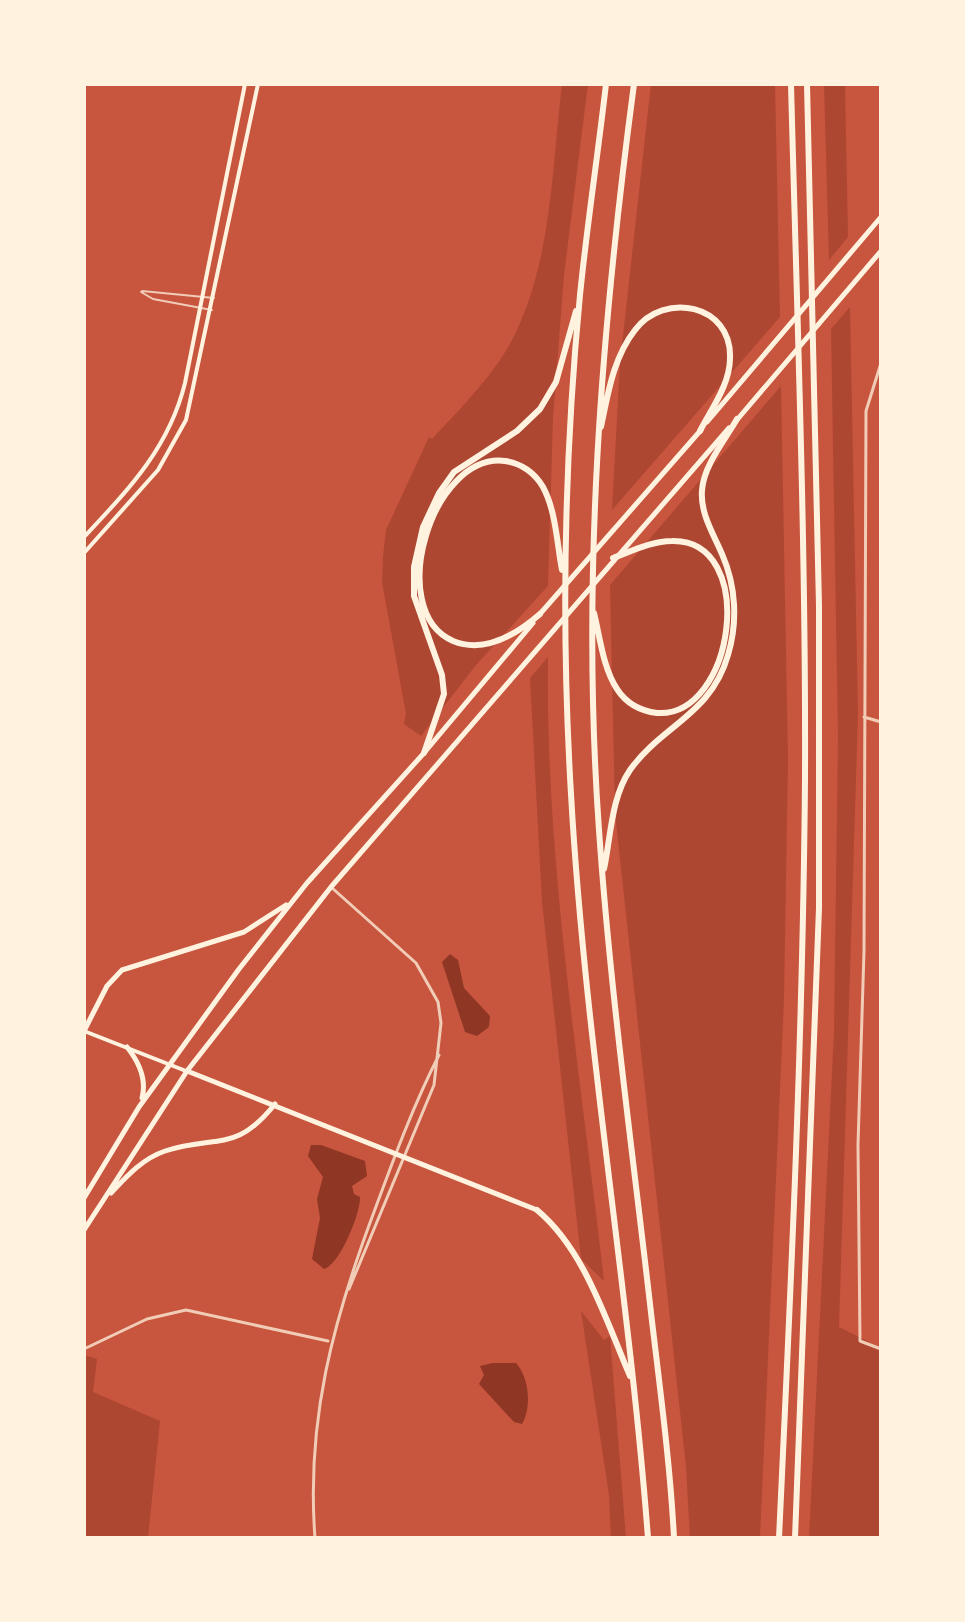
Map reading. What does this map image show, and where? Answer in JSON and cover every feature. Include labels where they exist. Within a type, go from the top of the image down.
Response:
[{"type":"highway","points":[[606,84],[580,292],[565,583],[570,789],[579,905],[648,1538]]},
{"type":"highway","points":[[634,84],[608,292],[597,446],[592,603],[595,755],[603,877],[674,1538]]},
{"type":"highway","points":[[779,1538],[801,1046],[804,852],[803,573],[791,84]]},
{"type":"highway","points":[[795,1538],[814,1117],[820,893],[819,606],[807,84]]},
{"type":"highway","points":[[424,753],[444,694],[442,675],[414,596],[414,567],[423,527],[439,493],[454,472],[517,431],[540,409],[561,367],[580,292]]},
{"type":"highway","points":[[597,446],[613,373],[626,342],[644,318],[669,306],[695,307],[706,313],[716,320],[729,342],[731,354],[726,379],[700,431]]},
{"type":"highway","points":[[603,877],[622,783],[643,755],[707,698],[728,655],[734,621],[732,585],[706,520],[702,488],[706,473],[737,419]]},
{"type":"highway","points":[[540,614],[500,640],[472,645],[446,638],[427,618],[420,590],[422,556],[439,505],[459,477],[470,468],[497,460],[523,466],[535,475],[548,499],[565,583]]},
{"type":"highway","points":[[592,603],[611,679],[627,701],[649,712],[675,711],[687,706],[707,685],[720,655],[726,622],[725,591],[716,564],[697,546],[672,541],[613,558]]},
{"type":"highway","points":[[537,1210],[554,1224],[573,1253],[633,1383]]},
{"type":"main road","points":[[84,537],[143,473],[167,437],[182,396],[245,84]]},
{"type":"main road","points":[[84,553],[149,482],[174,446],[191,407],[258,84]]},
{"type":"main road","points":[[84,1198],[169,1063],[292,900],[424,753],[881,217]]},
{"type":"main road","points":[[84,1230],[187,1071],[331,887],[881,251]]},
{"type":"main road","points":[[292,900],[268,920],[244,932],[122,970],[107,986],[84,1031],[537,1210]]},
{"type":"main road","points":[[127,1047],[145,1085],[139,1107]]},
{"type":"main road","points":[[95,1209],[150,1158],[178,1148],[244,1135],[259,1125],[275,1104]]},
{"type":"street","points":[[881,363],[866,411],[864,966],[858,1145],[860,1341],[881,1349]]},
{"type":"street","points":[[864,717],[881,722]]},
{"type":"street","points":[[331,887],[416,963],[438,1002],[439,1055],[434,1085],[344,1301]]},
{"type":"street","points":[[315,1538],[314,1452],[330,1341],[394,1153],[439,1055]]},
{"type":"street","points":[[84,1349],[147,1319],[186,1310],[214,1313],[330,1341]]},
{"type":"lane","points":[[212,310],[153,299],[141,292],[214,298]]},
{"type":"shaded area","points":[[562,84],[588,84],[564,275],[553,418],[548,586],[476,665],[421,736],[404,724],[406,714],[382,582],[386,530],[429,437],[432,439],[488,376],[515,334],[527,305],[537,275],[549,212]]},
{"type":"shaded area","points":[[651,84],[775,84],[780,317],[612,510],[620,363]]},
{"type":"shaded area","points":[[824,84],[845,84],[848,237],[829,260]]},
{"type":"shaded area","points":[[850,307],[858,714],[839,1327],[881,1348],[881,1538],[809,1538],[834,1032],[838,737],[831,329]]},
{"type":"shaded area","points":[[781,386],[788,759],[784,999],[760,1538],[690,1538],[686,1467],[615,813],[610,585]]},
{"type":"shaded area","points":[[548,657],[552,812],[558,891],[604,1281],[581,1259],[542,902],[530,678]]},
{"type":"shaded area","points":[[450,954],[458,960],[464,988],[490,1016],[489,1027],[477,1036],[465,1032],[442,962]]},
{"type":"shaded area","points":[[311,1145],[321,1145],[365,1161],[367,1176],[352,1186],[354,1194],[360,1197],[353,1225],[337,1258],[324,1269],[312,1259],[320,1218],[317,1199],[323,1177],[308,1156]]},
{"type":"shaded area","points":[[581,1311],[604,1340],[610,1336],[626,1538],[611,1538],[609,1495]]},
{"type":"shaded area","points":[[84,1355],[97,1359],[93,1392],[160,1421],[148,1538],[84,1538]]},
{"type":"shaded area","points":[[516,1363],[524,1376],[528,1401],[522,1424],[514,1422],[479,1384],[484,1375],[480,1366]]}]
